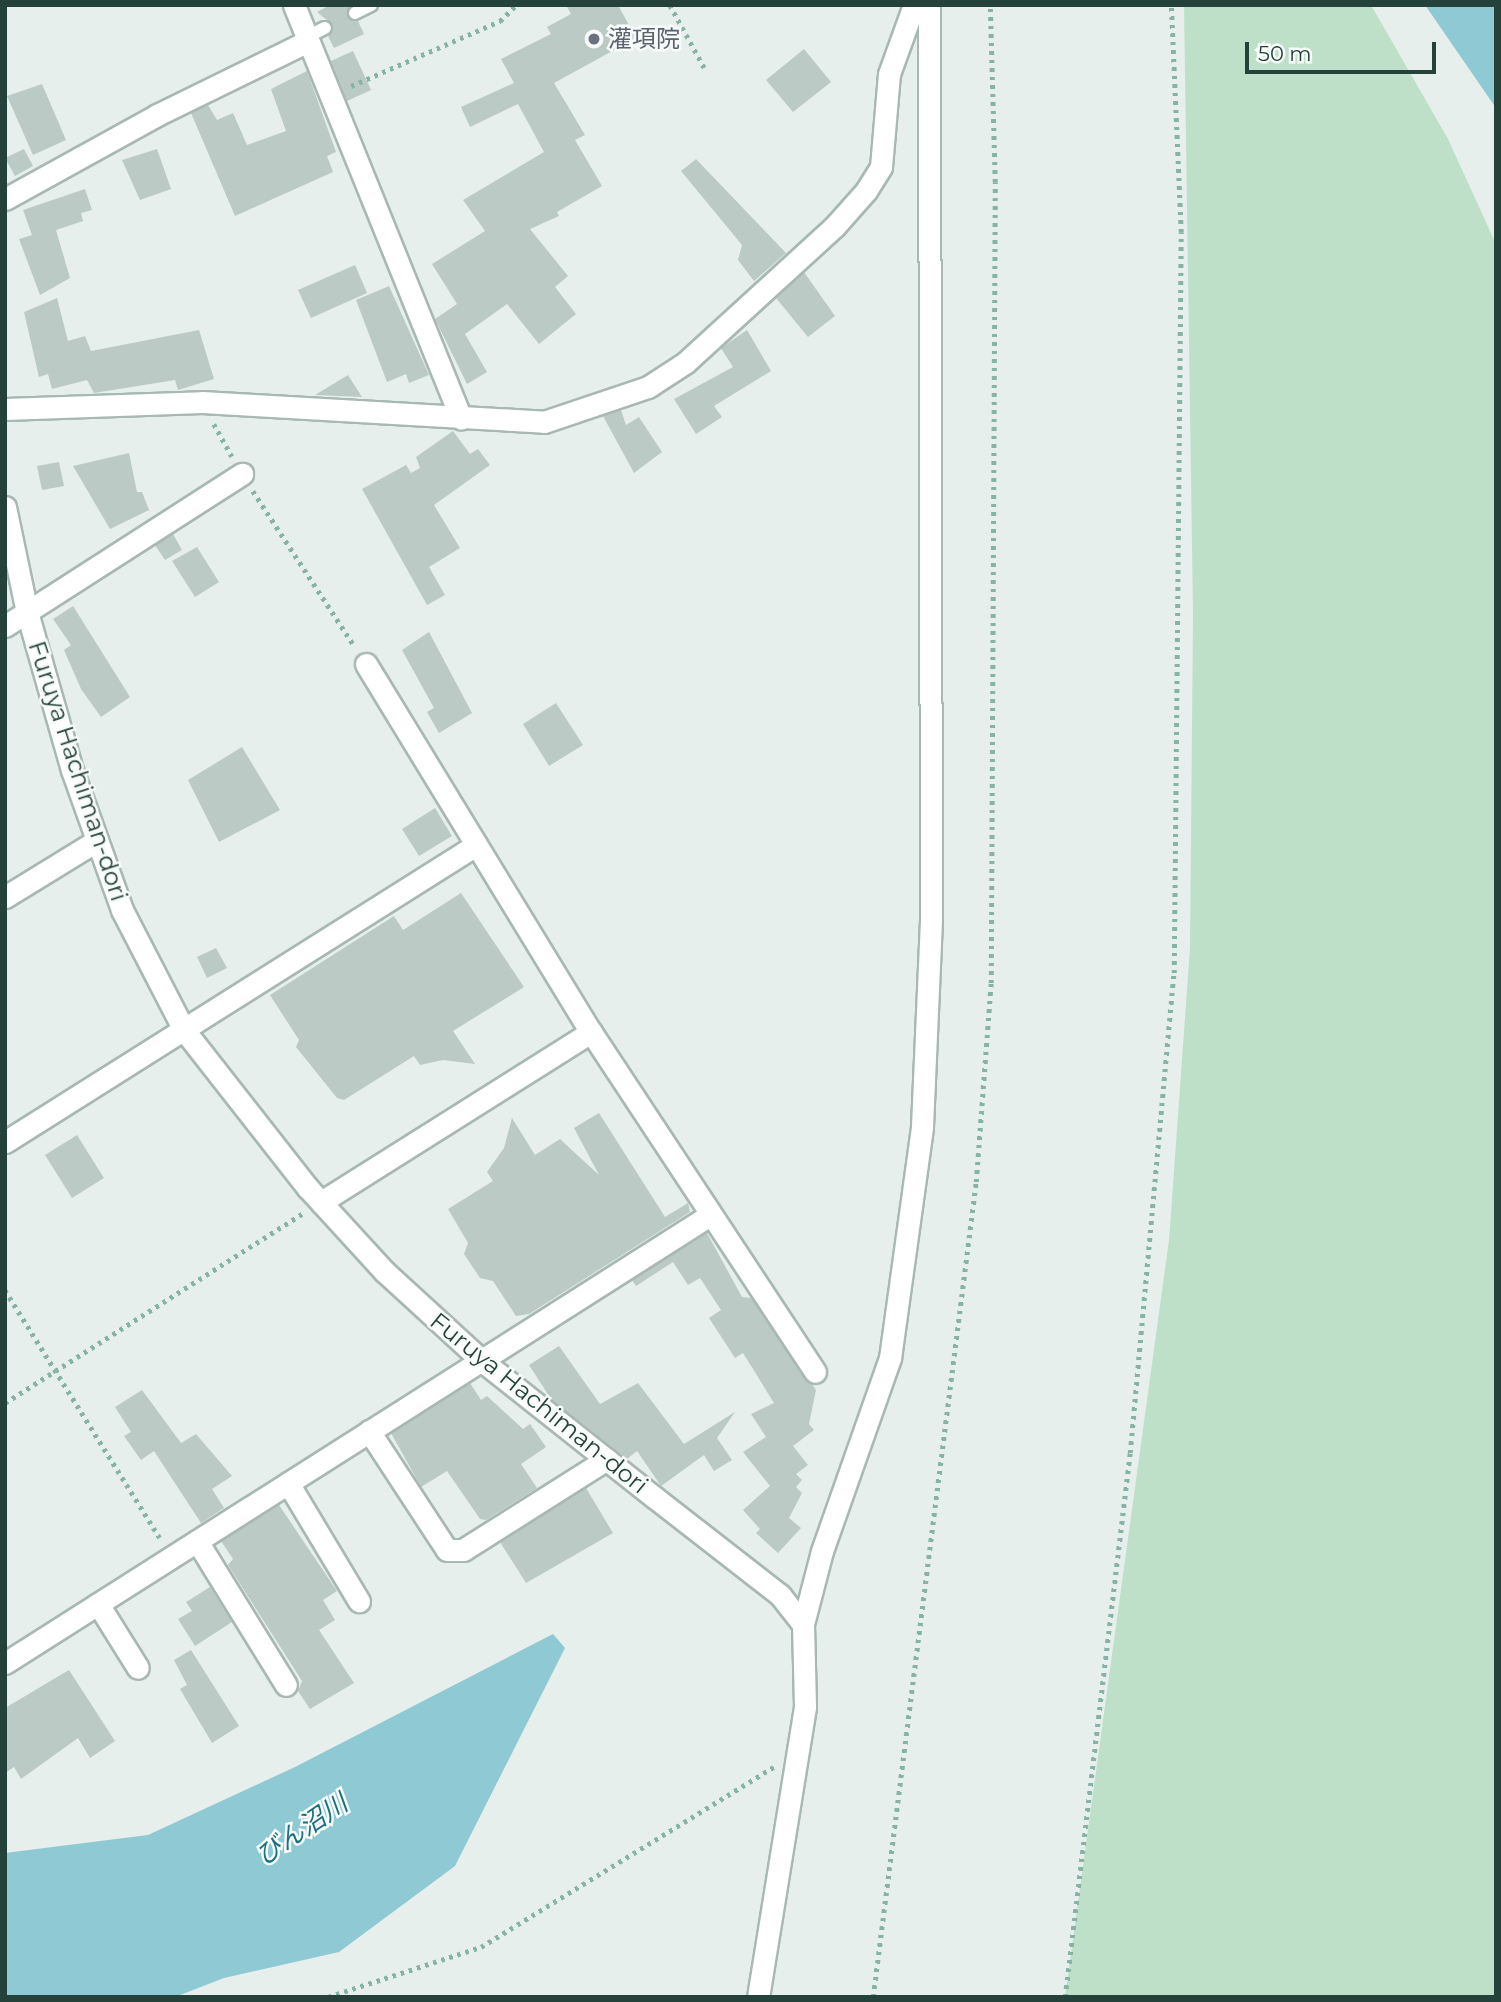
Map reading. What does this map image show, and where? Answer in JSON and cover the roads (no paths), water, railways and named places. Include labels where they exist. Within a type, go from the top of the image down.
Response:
[{"type":"street","points":[[294,5],[313,35],[330,94],[461,419]]},
{"type":"street","points":[[5,409],[202,402],[544,422],[648,387],[685,363],[834,227],[881,167],[890,74],[914,5]]},
{"type":"street","points":[[758,1997],[799,1753],[807,1658],[803,1623],[822,1551],[890,1358],[922,1126],[932,920],[929,5]]},
{"type":"street","points":[[5,200],[157,115],[313,35]]},
{"type":"street","points":[[5,626],[242,474]]},
{"type":"street","name":"Furuya Hachiman-dori","points":[[5,507],[27,612],[96,841],[144,957],[184,1030],[321,1202],[481,1360],[780,1595],[803,1623]]},
{"type":"street","points":[[366,664],[592,1032],[815,1373]]},
{"type":"street","points":[[5,897],[96,841]]},
{"type":"street","points":[[5,1142],[476,845]]},
{"type":"street","points":[[321,1202],[592,1032]]},
{"type":"street","points":[[5,1663],[710,1215]]},
{"type":"street","points":[[369,1431],[447,1550],[463,1550],[607,1460]]},
{"type":"street","points":[[288,1483],[359,1601]]},
{"type":"street","points":[[197,1541],[286,1685]]},
{"type":"street","points":[[98,1604],[138,1668]]},
{"type":"lane","points":[[355,13],[371,5]]},
{"type":"water","points":[[1425,5],[1496,5],[1496,108]]},
{"type":"water","name":"びん沼川","points":[[553,1634],[565,1648],[455,1866],[339,1952],[224,1978],[175,1997],[5,1997],[5,1853],[148,1835],[295,1767]]},
{"type":"place","name":"灌項院","points":[[594,39]]}]
